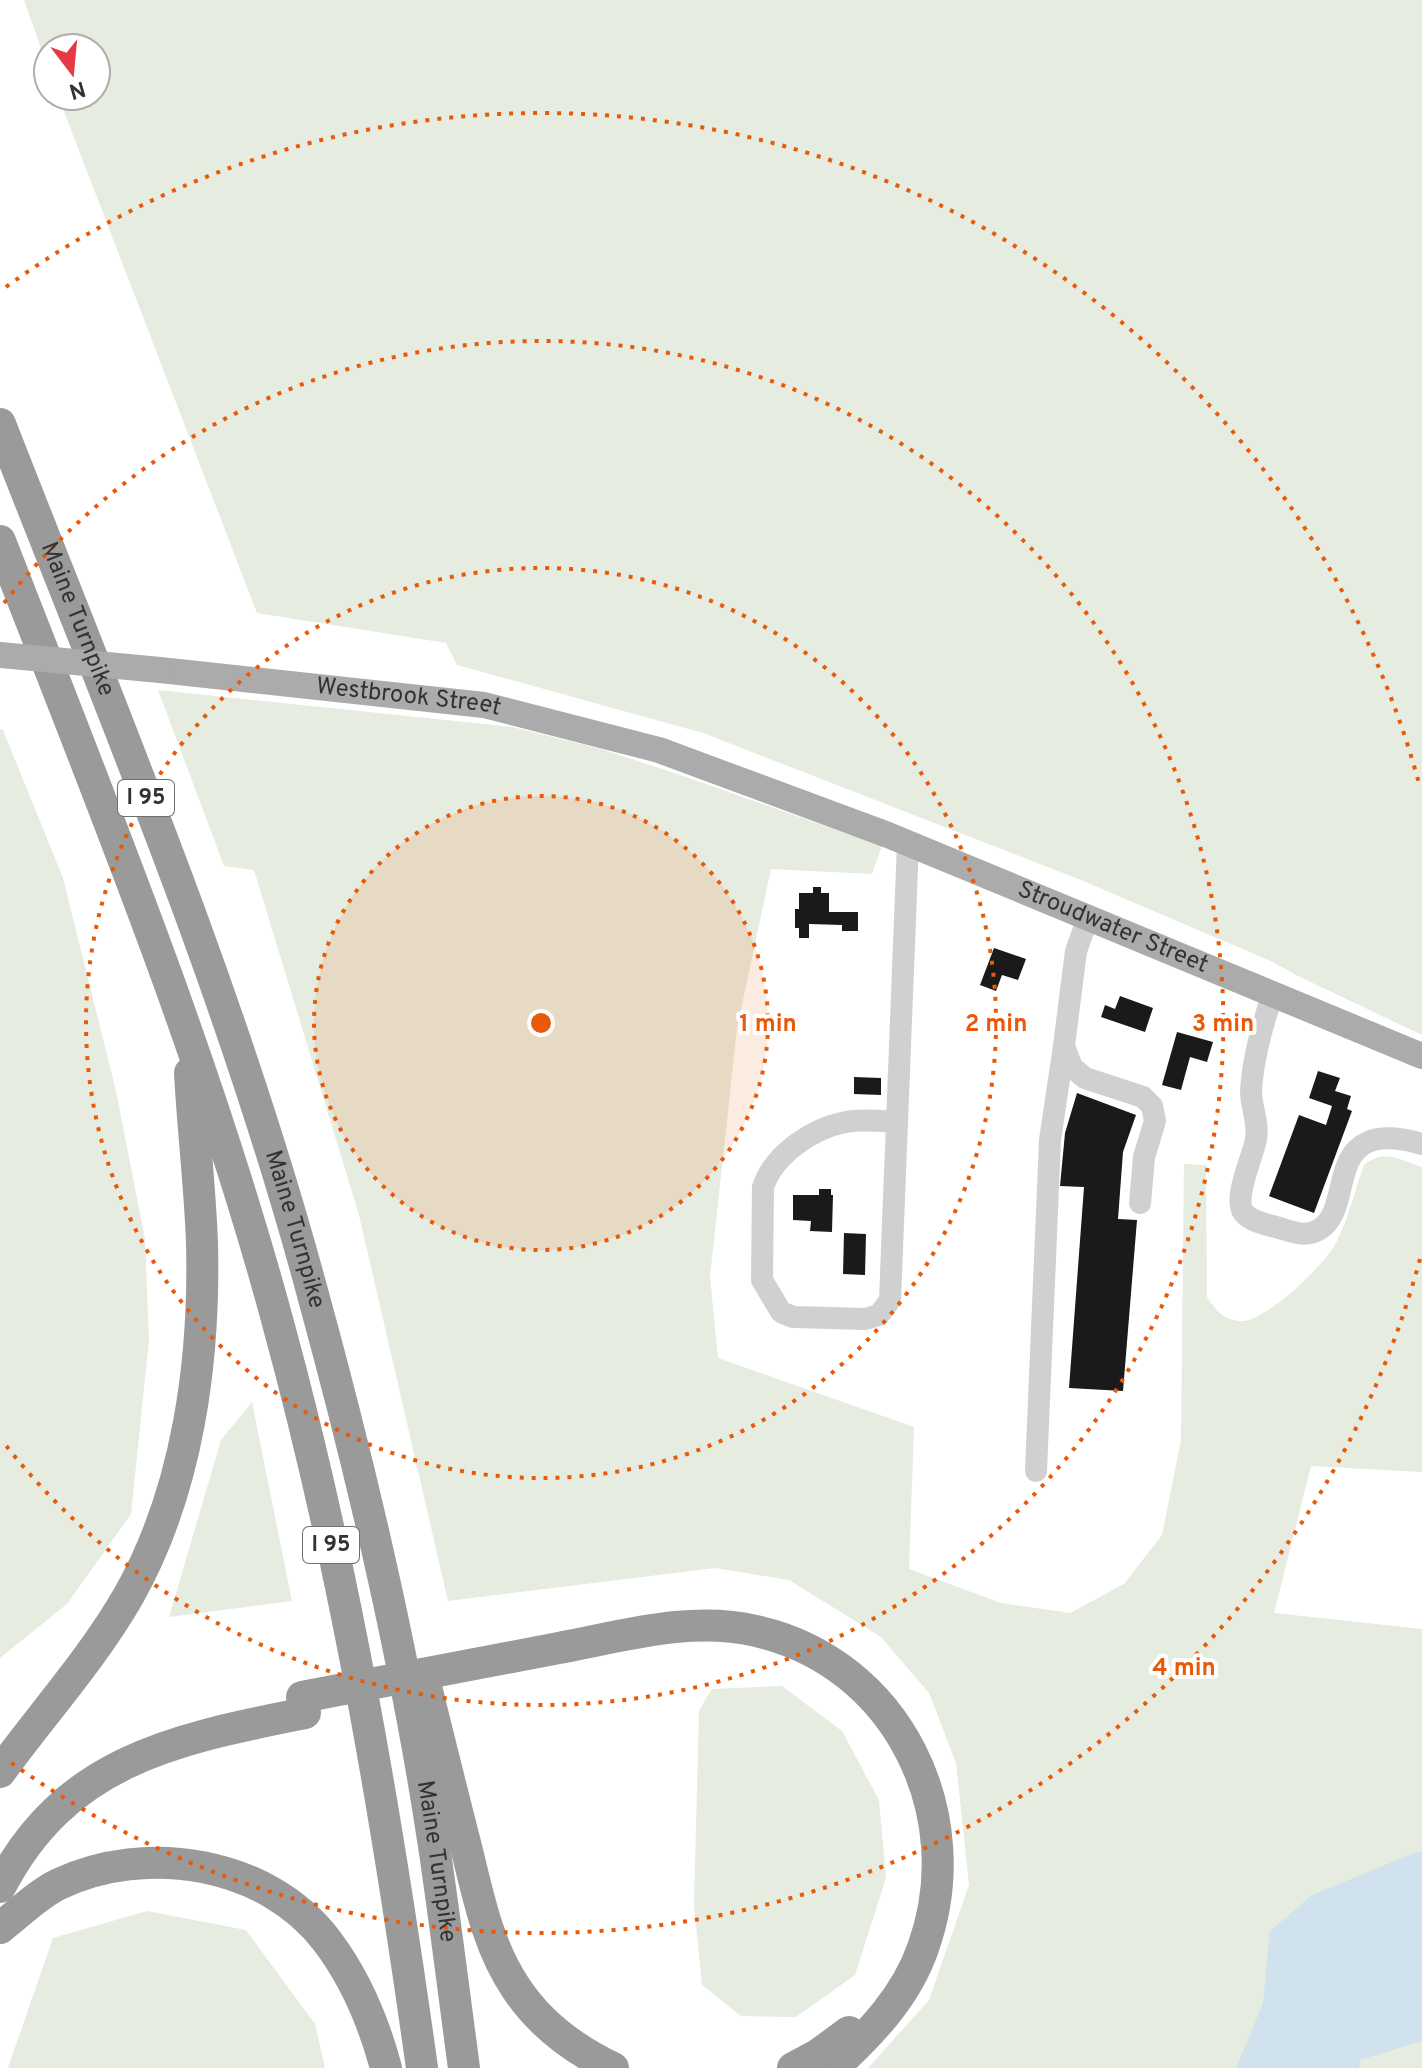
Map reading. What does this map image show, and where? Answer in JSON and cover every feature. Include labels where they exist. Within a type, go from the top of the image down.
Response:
[{"type":"highway","name":"Maine Turnpike","points":[[0,424],[168,854],[244,1069],[312,1289],[386,1586],[434,1843],[464,2068]]},
{"type":"highway","name":"Maine Turnpike","points":[[0,541],[188,1034],[277,1320],[309,1445],[377,1765],[422,2068]]},
{"type":"highway","points":[[0,1772],[106,1632],[130,1594],[166,1511],[179,1467],[195,1377],[202,1286],[202,1242],[188,1034]]},
{"type":"highway","points":[[386,1586],[408,1608],[480,1903],[494,1947],[516,1988],[545,2023],[581,2051],[613,2068]]},
{"type":"highway","points":[[0,1887],[27,1846],[56,1811],[92,1782],[131,1759],[303,1705],[565,1654],[664,1628],[709,1625],[754,1630],[797,1644],[836,1667],[886,1713],[911,1751],[929,1794],[938,1839],[939,1885],[923,1951],[902,1992],[858,2045],[833,2068]]},
{"type":"highway","points":[[565,1654],[686,1640],[755,1646],[817,1672],[853,1700],[895,1753],[914,1795],[924,1840],[924,1886],[915,1930],[897,1972],[871,2010],[838,2042],[793,2068]]},
{"type":"highway","points":[[0,1848],[39,1805],[74,1776],[122,1746],[153,1732],[219,1713],[303,1705]]},
{"type":"highway","points":[[0,1928],[56,1885],[99,1869],[143,1862],[188,1864],[233,1875],[293,1907],[326,1939],[351,1977],[386,2068]]},
{"type":"main road","name":"Westbrook Street","points":[[0,655],[484,705],[659,750],[802,801]]},
{"type":"main road","name":"Stroudwater Street","points":[[802,801],[1422,1056]]},
{"type":"lane","points":[[897,1122],[844,1122],[810,1136],[774,1165],[766,1178],[763,1187],[762,1280],[781,1312],[793,1317],[865,1319],[879,1315],[890,1300],[908,843]]},
{"type":"lane","points":[[1036,1471],[1050,1140],[1076,951],[1088,918]]},
{"type":"lane","points":[[1272,996],[1254,1064],[1251,1095],[1257,1137],[1241,1193],[1243,1213],[1254,1220],[1303,1235],[1312,1234],[1324,1227],[1331,1216],[1350,1158],[1356,1150],[1369,1141],[1386,1139],[1422,1144]]},
{"type":"lane","points":[[1064,1046],[1072,1067],[1085,1078],[1143,1097],[1152,1106],[1155,1121],[1144,1157],[1140,1203]]},
{"type":"shaded area","points":[[24,0],[1422,0],[1422,1035],[1273,962],[1076,878],[703,733],[457,665],[446,643],[257,613],[64,112],[112,112],[112,32],[35,32]]},
{"type":"shaded area","points":[[158,690],[512,727],[601,749],[882,846],[872,874],[771,869],[737,1028],[710,1277],[718,1358],[914,1427],[909,1569],[1001,1603],[1070,1613],[1124,1584],[1162,1535],[1181,1440],[1184,1164],[1206,1165],[1207,1297],[1224,1316],[1240,1321],[1251,1319],[1279,1302],[1308,1277],[1331,1251],[1345,1223],[1364,1165],[1385,1156],[1422,1167],[1422,1472],[1311,1466],[1274,1613],[1422,1629],[1422,2068],[868,2068],[929,2000],[969,1885],[956,1763],[929,1693],[881,1637],[789,1580],[715,1568],[448,1601],[359,1215],[254,870],[224,866]]},
{"type":"shaded area","points":[[0,729],[63,878],[116,1091],[145,1239],[149,1340],[131,1514],[67,1604],[0,1658]]},
{"type":"shaded area","points":[[252,1402],[292,1601],[169,1617],[221,1440]]},
{"type":"shaded area","points":[[782,1686],[842,1731],[879,1800],[886,1878],[855,1975],[796,2017],[741,2016],[702,1985],[694,1905],[699,1710],[712,1689]]},
{"type":"shaded area","points":[[147,1911],[246,1930],[315,2024],[325,2068],[8,2068],[53,1938]]},
{"type":"water","points":[[1422,1852],[1422,2041],[1360,2060],[1359,2068],[1236,2068],[1263,2003],[1270,1931],[1312,1895]]},
{"type":"building","points":[[813,887],[821,887],[821,893],[829,893],[829,912],[858,912],[858,931],[842,931],[842,925],[809,924],[809,938],[799,938],[799,928],[795,928],[795,909],[799,909],[799,893],[813,893]]},
{"type":"building","points":[[994,948],[1026,959],[1018,980],[1002,975],[996,991],[980,985]]},
{"type":"building","points":[[1120,996],[1153,1008],[1145,1032],[1101,1017],[1105,1005],[1115,1009]]},
{"type":"building","points":[[1177,1032],[1213,1042],[1207,1062],[1190,1057],[1181,1090],[1162,1085]]},
{"type":"building","points":[[1318,1071],[1340,1078],[1335,1091],[1351,1096],[1347,1109],[1352,1111],[1314,1213],[1269,1196],[1299,1115],[1326,1125],[1332,1106],[1309,1098]]},
{"type":"building","points":[[854,1077],[881,1078],[881,1095],[854,1094]]},
{"type":"building","points":[[1077,1093],[1136,1115],[1123,1152],[1118,1219],[1137,1220],[1123,1391],[1069,1388],[1084,1187],[1060,1186],[1065,1133]]},
{"type":"building","points":[[819,1189],[831,1189],[833,1195],[832,1232],[810,1231],[811,1221],[793,1220],[793,1195],[819,1195]]},
{"type":"building","points":[[844,1233],[866,1234],[865,1275],[843,1274]]}]
